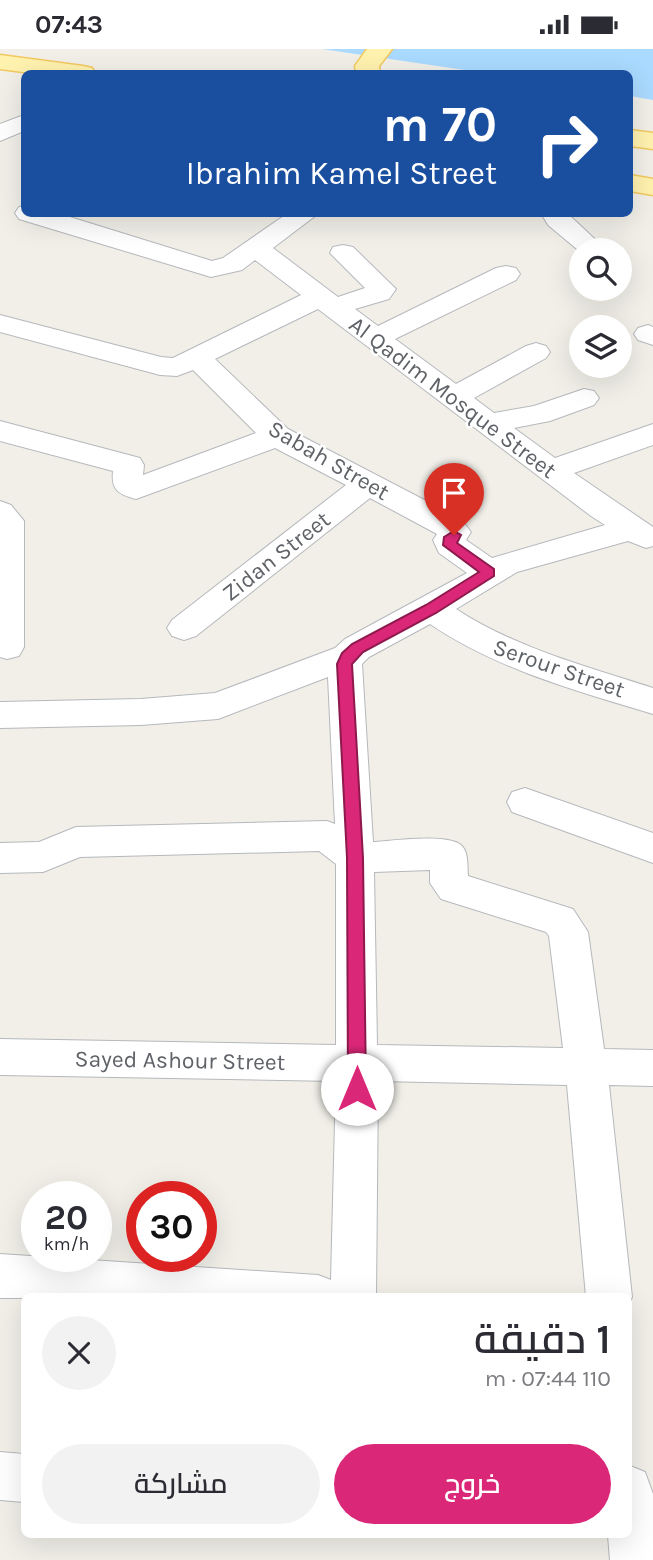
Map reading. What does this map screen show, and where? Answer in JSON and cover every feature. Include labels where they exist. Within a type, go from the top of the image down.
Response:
[{"type":"main road","points":[[368,70],[380,49]]},
{"type":"main road","points":[[0,62],[60,70]]},
{"type":"main road","points":[[633,138],[653,141]]},
{"type":"main road","points":[[633,159],[653,162]]},
{"type":"main road","points":[[633,184],[653,187]]},
{"type":"street","points":[[0,134],[21,124]]},
{"type":"street","points":[[0,205],[21,211]]},
{"type":"street","points":[[39,217],[211,269],[232,264],[300,217]]},
{"type":"street","points":[[556,217],[580,238]]},
{"type":"street","name":"Al Qadim Mosque Street","points":[[256,248],[551,470],[642,535]]},
{"type":"street","points":[[0,323],[160,366],[177,367],[327,302],[379,293],[382,289],[343,253]]},
{"type":"street","points":[[386,347],[506,274]]},
{"type":"street","points":[[386,347],[452,329]]},
{"type":"street","points":[[443,389],[498,345]]},
{"type":"street","points":[[443,389],[536,352]]},
{"type":"street","name":"Sabah Street","points":[[198,359],[277,436],[450,527],[455,532],[449,540],[450,545],[489,572]]},
{"type":"street","points":[[488,423],[539,414],[584,398]]},
{"type":"street","points":[[0,431],[129,465],[127,484],[136,489],[277,436]]},
{"type":"street","points":[[551,470],[653,434]]},
{"type":"street","name":"Zidan Street","points":[[184,628],[367,484]]},
{"type":"street","points":[[0,512],[8,521],[7,647]]},
{"type":"street","points":[[0,715],[141,712],[218,706],[347,657],[357,648],[431,609],[506,564],[642,535]]},
{"type":"street","name":"Serour Street","points":[[431,609],[472,636],[505,652],[653,701]]},
{"type":"street","points":[[347,657],[345,664],[355,858],[357,1063],[354,1293]]},
{"type":"street","points":[[526,802],[653,848]]},
{"type":"street","points":[[0,858],[43,857],[76,842],[319,835],[334,839],[355,858],[447,855],[449,883],[455,888],[559,920],[565,925],[586,1066],[609,1293]]},
{"type":"street","name":"Sayed Ashour Street","points":[[0,1057],[653,1068]]},
{"type":"street","points":[[0,1276],[257,1293]]},
{"type":"street","points":[[0,1476],[21,1478]]},
{"type":"water","points":[[322,49],[653,49],[653,100],[633,97],[633,70],[465,70]]},
{"type":"route","points":[[357,1089],[355,858],[345,664],[347,657],[357,648],[431,609],[489,572],[452,548],[449,540],[454,535]]}]
